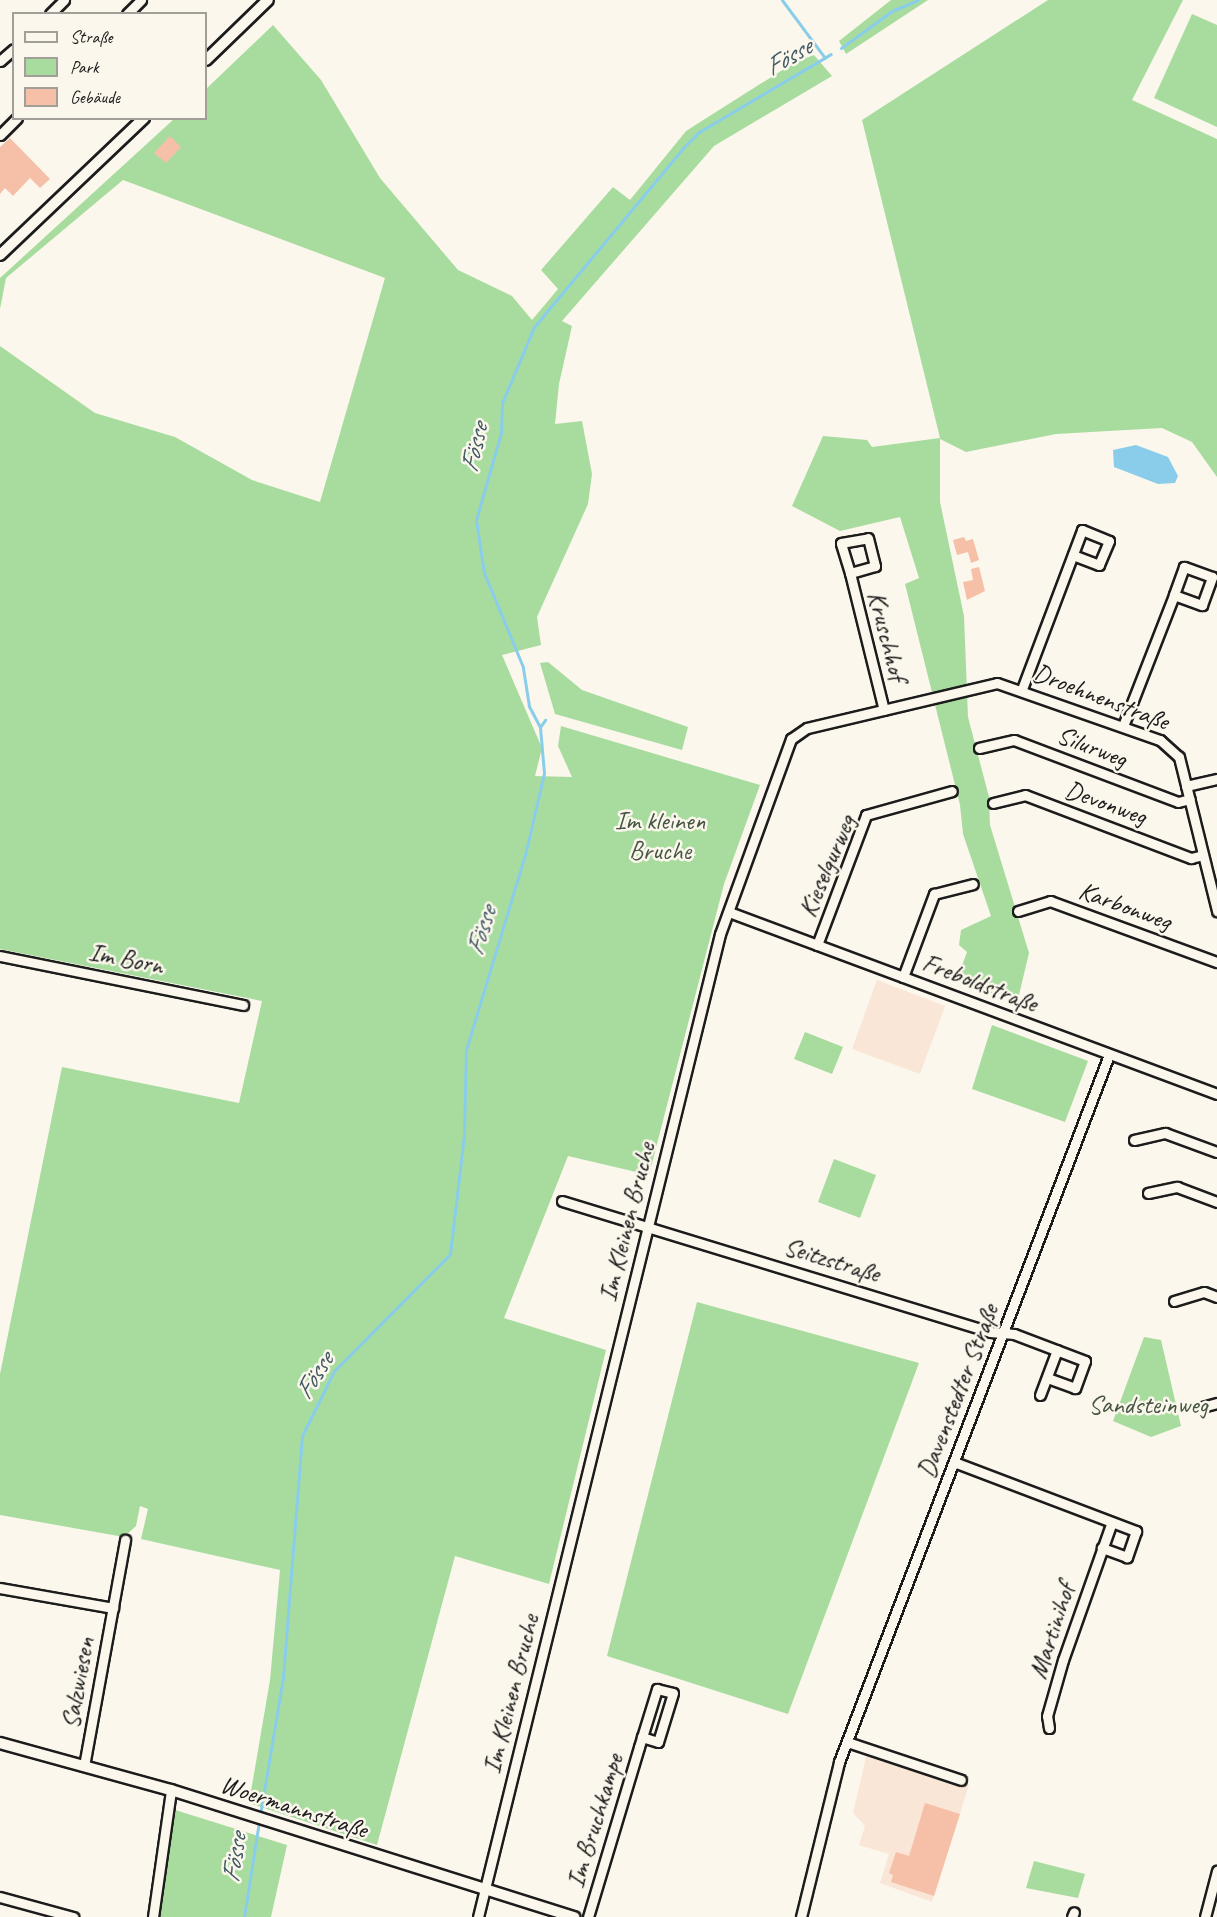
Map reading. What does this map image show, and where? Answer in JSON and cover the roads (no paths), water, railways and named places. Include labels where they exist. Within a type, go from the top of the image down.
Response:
[{"type":"street","points":[[52,12],[64,0]]},
{"type":"street","points":[[129,12],[141,0]]},
{"type":"street","points":[[207,59],[268,0]]},
{"type":"street","points":[[0,62],[12,51]]},
{"type":"street","points":[[2,129],[14,120]]},
{"type":"street","points":[[0,255],[142,120]]},
{"type":"street","points":[[1022,688],[1073,555]]},
{"type":"street","points":[[1123,726],[1184,567],[1212,578],[1203,605],[1174,595]]},
{"type":"street","name":"Kruschhof","points":[[850,573],[884,710]]},
{"type":"street","name":"Droehnenstraße","points":[[954,692],[997,682],[1022,688],[1123,726],[1172,748],[1190,799],[1216,905]]},
{"type":"street","name":"Im Kleinen Bruche","points":[[478,1917],[648,1226],[729,912],[791,739],[807,728],[954,692]]},
{"type":"street","name":"Silurweg","points":[[979,748],[1014,740],[1179,802],[1190,799]]},
{"type":"street","points":[[1186,786],[1217,779]]},
{"type":"street","name":"Kieselgurweg","points":[[817,945],[866,815],[952,791]]},
{"type":"street","name":"Devonweg","points":[[993,802],[1025,795],[1191,858],[1203,855]]},
{"type":"street","points":[[903,977],[934,894],[973,884]]},
{"type":"street","name":"Karbonweg","points":[[1018,911],[1050,901],[1217,962]]},
{"type":"street","name":"Freboldstraße","points":[[729,912],[1217,1094]]},
{"type":"street","name":"Im Born","points":[[0,956],[243,1005]]},
{"type":"street","name":"Davenstedter Straße","points":[[801,1917],[828,1792],[1109,1055]]},
{"type":"street","points":[[1134,1140],[1165,1133],[1217,1152]]},
{"type":"street","points":[[1148,1193],[1178,1187],[1217,1202]]},
{"type":"street","name":"Seitzstraße","points":[[562,1201],[1003,1333]]},
{"type":"street","points":[[1174,1301],[1204,1292],[1217,1297]]},
{"type":"street","points":[[1003,1333],[1085,1361],[1075,1388],[1047,1378]]},
{"type":"street","points":[[1040,1395],[1058,1350]]},
{"type":"street","points":[[1202,1407],[1217,1403]]},
{"type":"street","points":[[954,1462],[1136,1531],[1127,1557],[1102,1548]]},
{"type":"street","name":"Martinihof","points":[[1049,1728],[1050,1705],[1112,1522]]},
{"type":"street","name":"Salzwiesen","points":[[84,1766],[125,1540]]},
{"type":"street","name":"Salzwiesen","points":[[0,1588],[113,1608]]},
{"type":"street","name":"Im Bruchkampe","points":[[588,1917],[642,1737],[657,1689],[673,1693],[658,1742],[642,1737]]},
{"type":"street","points":[[847,1742],[961,1780]]},
{"type":"street","name":"Woermannstraße","points":[[0,1743],[171,1790],[249,1817],[574,1917]]},
{"type":"street","points":[[153,1917],[171,1790]]},
{"type":"street","points":[[1205,1917],[1217,1871]]},
{"type":"street","points":[[0,1897],[73,1917]]},
{"type":"water","points":[[1136,445],[1168,457],[1178,476],[1175,483],[1158,484],[1114,467],[1113,450]]},
{"type":"waterway","points":[[782,0],[825,58]]},
{"type":"waterway","name":"Fösse","points":[[841,48],[892,11],[918,0]]},
{"type":"waterway","name":"Fösse","points":[[260,1815],[283,1677],[302,1436],[334,1371],[450,1254],[464,1135],[466,1050],[526,851],[544,773],[540,727],[529,706],[523,667],[484,573],[476,520],[501,433],[502,403],[534,327],[683,148],[699,132],[831,54]]},
{"type":"waterway","name":"Fösse","points":[[540,727],[545,720]]},
{"type":"waterway","name":"Fösse","points":[[244,1917],[259,1821]]},
{"type":"park label","name":"Im kleinen Bruche","points":[[660,836]]},
{"type":"park label","name":"Sandsteinweg","points":[[1148,1405]]}]
